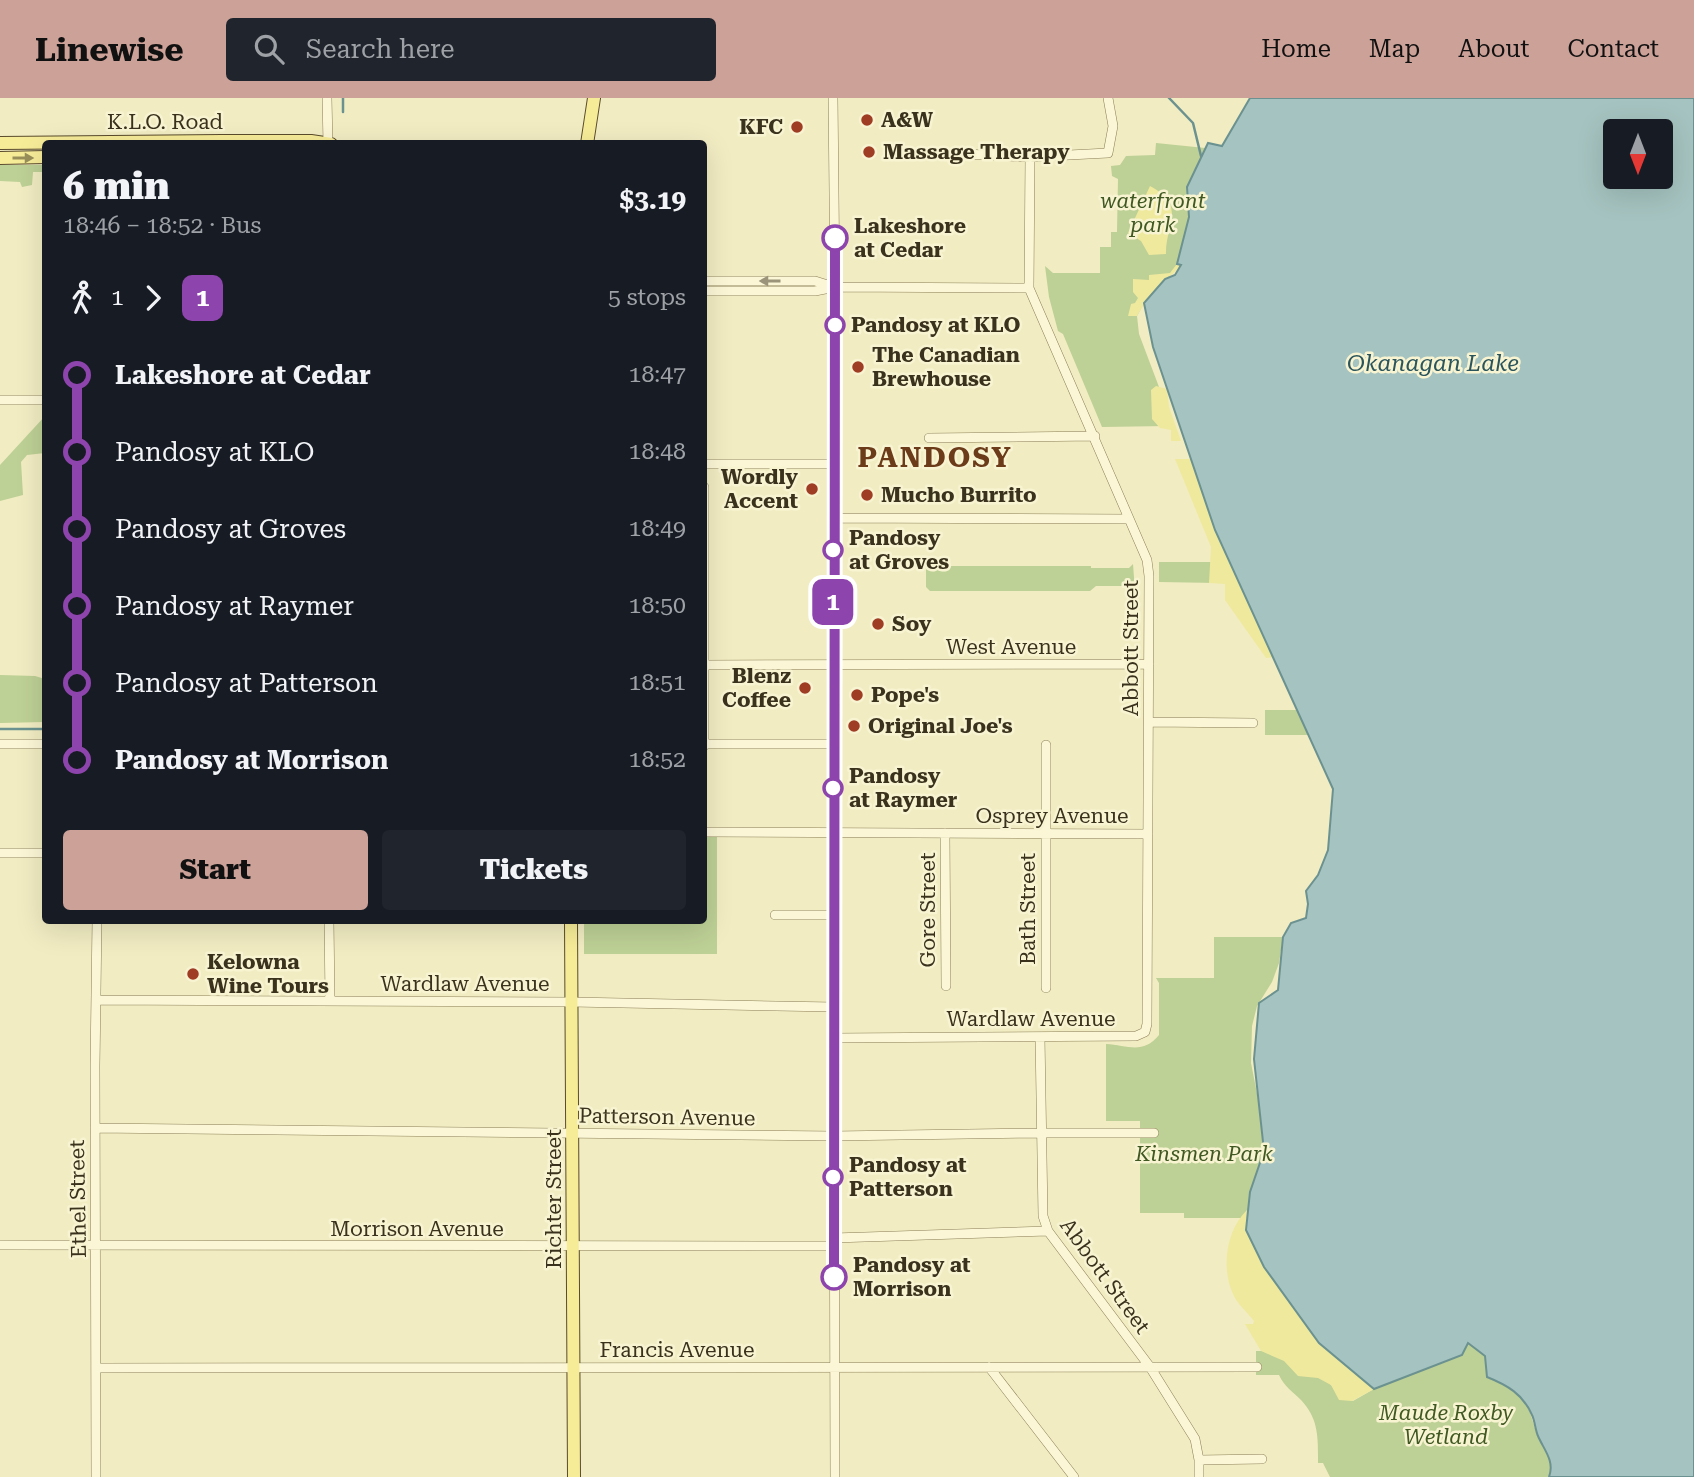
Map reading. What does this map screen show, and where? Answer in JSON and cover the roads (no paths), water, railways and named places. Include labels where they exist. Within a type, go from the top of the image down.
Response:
[{"type":"main road","points":[[588,140],[594,98]]},
{"type":"main road","name":"K.L.O. Road","points":[[0,143],[42,143]]},
{"type":"main road","points":[[0,158],[42,157]]},
{"type":"main road","name":"Richter Street","points":[[572,924],[574,1477]]},
{"type":"street","points":[[326,140],[327,98]]},
{"type":"street","points":[[834,98],[835,1477]]},
{"type":"street","points":[[943,153],[1030,157],[1108,153],[1112,126],[1108,98]]},
{"type":"street","points":[[707,292],[815,291],[835,287],[1029,288],[1030,157]]},
{"type":"street","points":[[707,281],[816,281],[835,287]]},
{"type":"street","name":"Abbott Street","points":[[1029,288],[1147,560],[1149,722],[1145,1032]]},
{"type":"street","points":[[0,400],[42,400]]},
{"type":"street","points":[[929,438],[1094,436]]},
{"type":"street","points":[[707,464],[834,464]]},
{"type":"street","points":[[834,518],[1129,519]]},
{"type":"street","name":"West Avenue","points":[[707,665],[1149,664]]},
{"type":"street","points":[[1149,722],[1253,723]]},
{"type":"street","points":[[0,744],[42,744]]},
{"type":"street","points":[[707,745],[833,744]]},
{"type":"street","name":"Bath Street","points":[[1046,745],[1046,988]]},
{"type":"street","name":"Osprey Avenue","points":[[707,832],[1148,834]]},
{"type":"street","name":"Gore Street","points":[[945,834],[946,986]]},
{"type":"street","points":[[0,853],[42,853]]},
{"type":"street","points":[[775,915],[833,915]]},
{"type":"street","name":"Ethel Street","points":[[96,1477],[97,924]]},
{"type":"street","points":[[329,924],[330,1001]]},
{"type":"street","name":"Wardlaw Avenue","points":[[96,1000],[572,1002],[834,1007]]},
{"type":"street","name":"Wardlaw Avenue","points":[[834,1038],[1136,1036],[1145,1032]]},
{"type":"street","name":"Abbott Street","points":[[1040,1037],[1043,1216],[1048,1231],[1150,1367],[1195,1439],[1199,1477]]},
{"type":"street","name":"Patterson Avenue","points":[[95,1128],[834,1136],[1154,1133]]},
{"type":"street","name":"Morrison Avenue","points":[[0,1245],[573,1246],[834,1242],[1048,1231]]},
{"type":"street","points":[[989,1367],[1074,1477]]},
{"type":"street","name":"Francis Avenue","points":[[97,1368],[1256,1367]]},
{"type":"street","points":[[1199,1460],[1262,1459]]},
{"type":"water","name":"Okanagan Lake","points":[[1250,98],[1694,98],[1694,1477],[1549,1477],[1550,1461],[1524,1401],[1514,1391],[1487,1377],[1485,1356],[1468,1343],[1462,1355],[1374,1389],[1319,1343],[1264,1267],[1246,1230],[1250,1192],[1264,1151],[1254,1059],[1259,1003],[1278,990],[1283,937],[1291,923],[1306,918],[1306,891],[1318,875],[1328,850],[1333,789],[1215,530],[1153,347],[1144,303],[1165,279],[1175,275],[1181,265],[1177,264],[1189,217],[1187,187],[1208,143],[1222,146]]},
{"type":"waterway","points":[[343,98],[343,112]]},
{"type":"waterway","points":[[1169,98],[1193,123],[1201,156]]},
{"type":"waterway","points":[[0,729],[42,729]]},
{"type":"place","name":"A&W","points":[[867,120]]},
{"type":"place","name":"KFC","points":[[797,127]]},
{"type":"place","name":"Massage Therapy","points":[[869,152]]},
{"type":"place","name":"Lakeshore at Cedar","points":[[835,238]]},
{"type":"place","name":"Pandosy at KLO","points":[[835,325]]},
{"type":"place","name":"The Canadian Brewhouse","points":[[858,367]]},
{"type":"place","name":"Wordly Accent","points":[[812,489]]},
{"type":"place","name":"Mucho Burrito","points":[[867,495]]},
{"type":"place","name":"Pandosy at Groves","points":[[833,550]]},
{"type":"place","name":"Soy","points":[[878,624]]},
{"type":"place","name":"Blenz Coffee","points":[[805,688]]},
{"type":"place","name":"Pope's","points":[[857,695]]},
{"type":"place","name":"Original Joe's","points":[[854,726]]},
{"type":"place","name":"Pandosy at Raymer","points":[[833,788]]},
{"type":"place","name":"Kelowna Wine Tours","points":[[193,974]]},
{"type":"place","name":"Pandosy at Patterson","points":[[833,1177]]},
{"type":"place","name":"Pandosy at Morrison","points":[[834,1277]]},
{"type":"district","name":"PANDOSY","points":[[935,457]]},
{"type":"park label","name":"waterfront park","points":[[1153,213]]},
{"type":"park label","name":"Kinsmen Park","points":[[1204,1154]]},
{"type":"park label","name":"Maude Roxby Wetland","points":[[1446,1425]]}]
